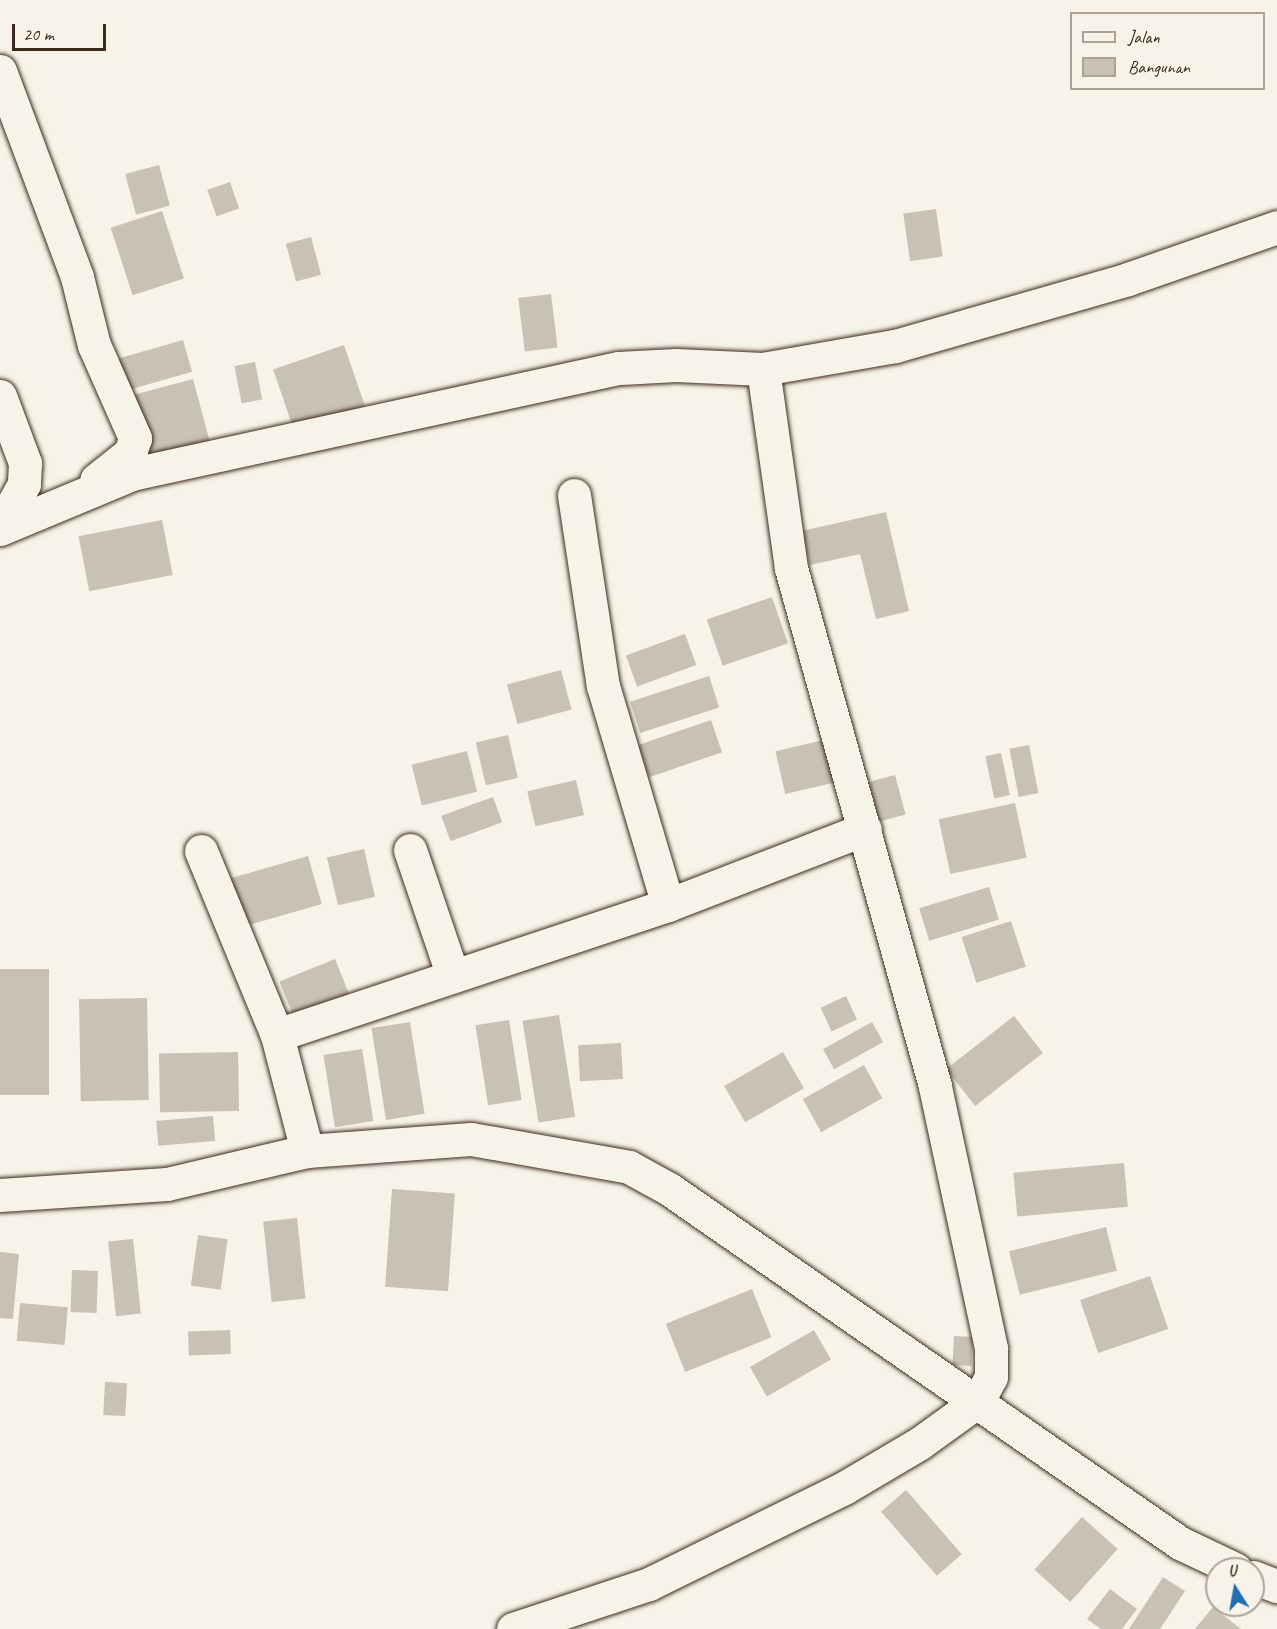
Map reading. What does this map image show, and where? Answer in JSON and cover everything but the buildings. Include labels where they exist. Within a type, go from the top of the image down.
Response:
[{"type":"street","points":[[0,71],[77,277],[94,345],[135,438],[130,453],[63,504]]},
{"type":"street","points":[[0,528],[132,474],[619,368],[676,365],[763,369],[895,346],[1128,279],[1277,227]]},
{"type":"street","points":[[513,1629],[649,1584],[844,1488],[920,1443],[978,1401],[991,1377],[991,1348],[935,1086],[791,568],[763,369]]},
{"type":"street","points":[[0,396],[25,463],[24,484],[0,528]]},
{"type":"street","points":[[574,495],[603,686],[668,904]]},
{"type":"street","points":[[277,1035],[668,904],[865,829]]},
{"type":"street","points":[[410,850],[453,976]]},
{"type":"street","points":[[201,851],[277,1035],[307,1151]]},
{"type":"street","points":[[0,1195],[167,1184],[307,1151],[471,1139],[629,1167],[669,1189],[1180,1543],[1210,1557]]}]
